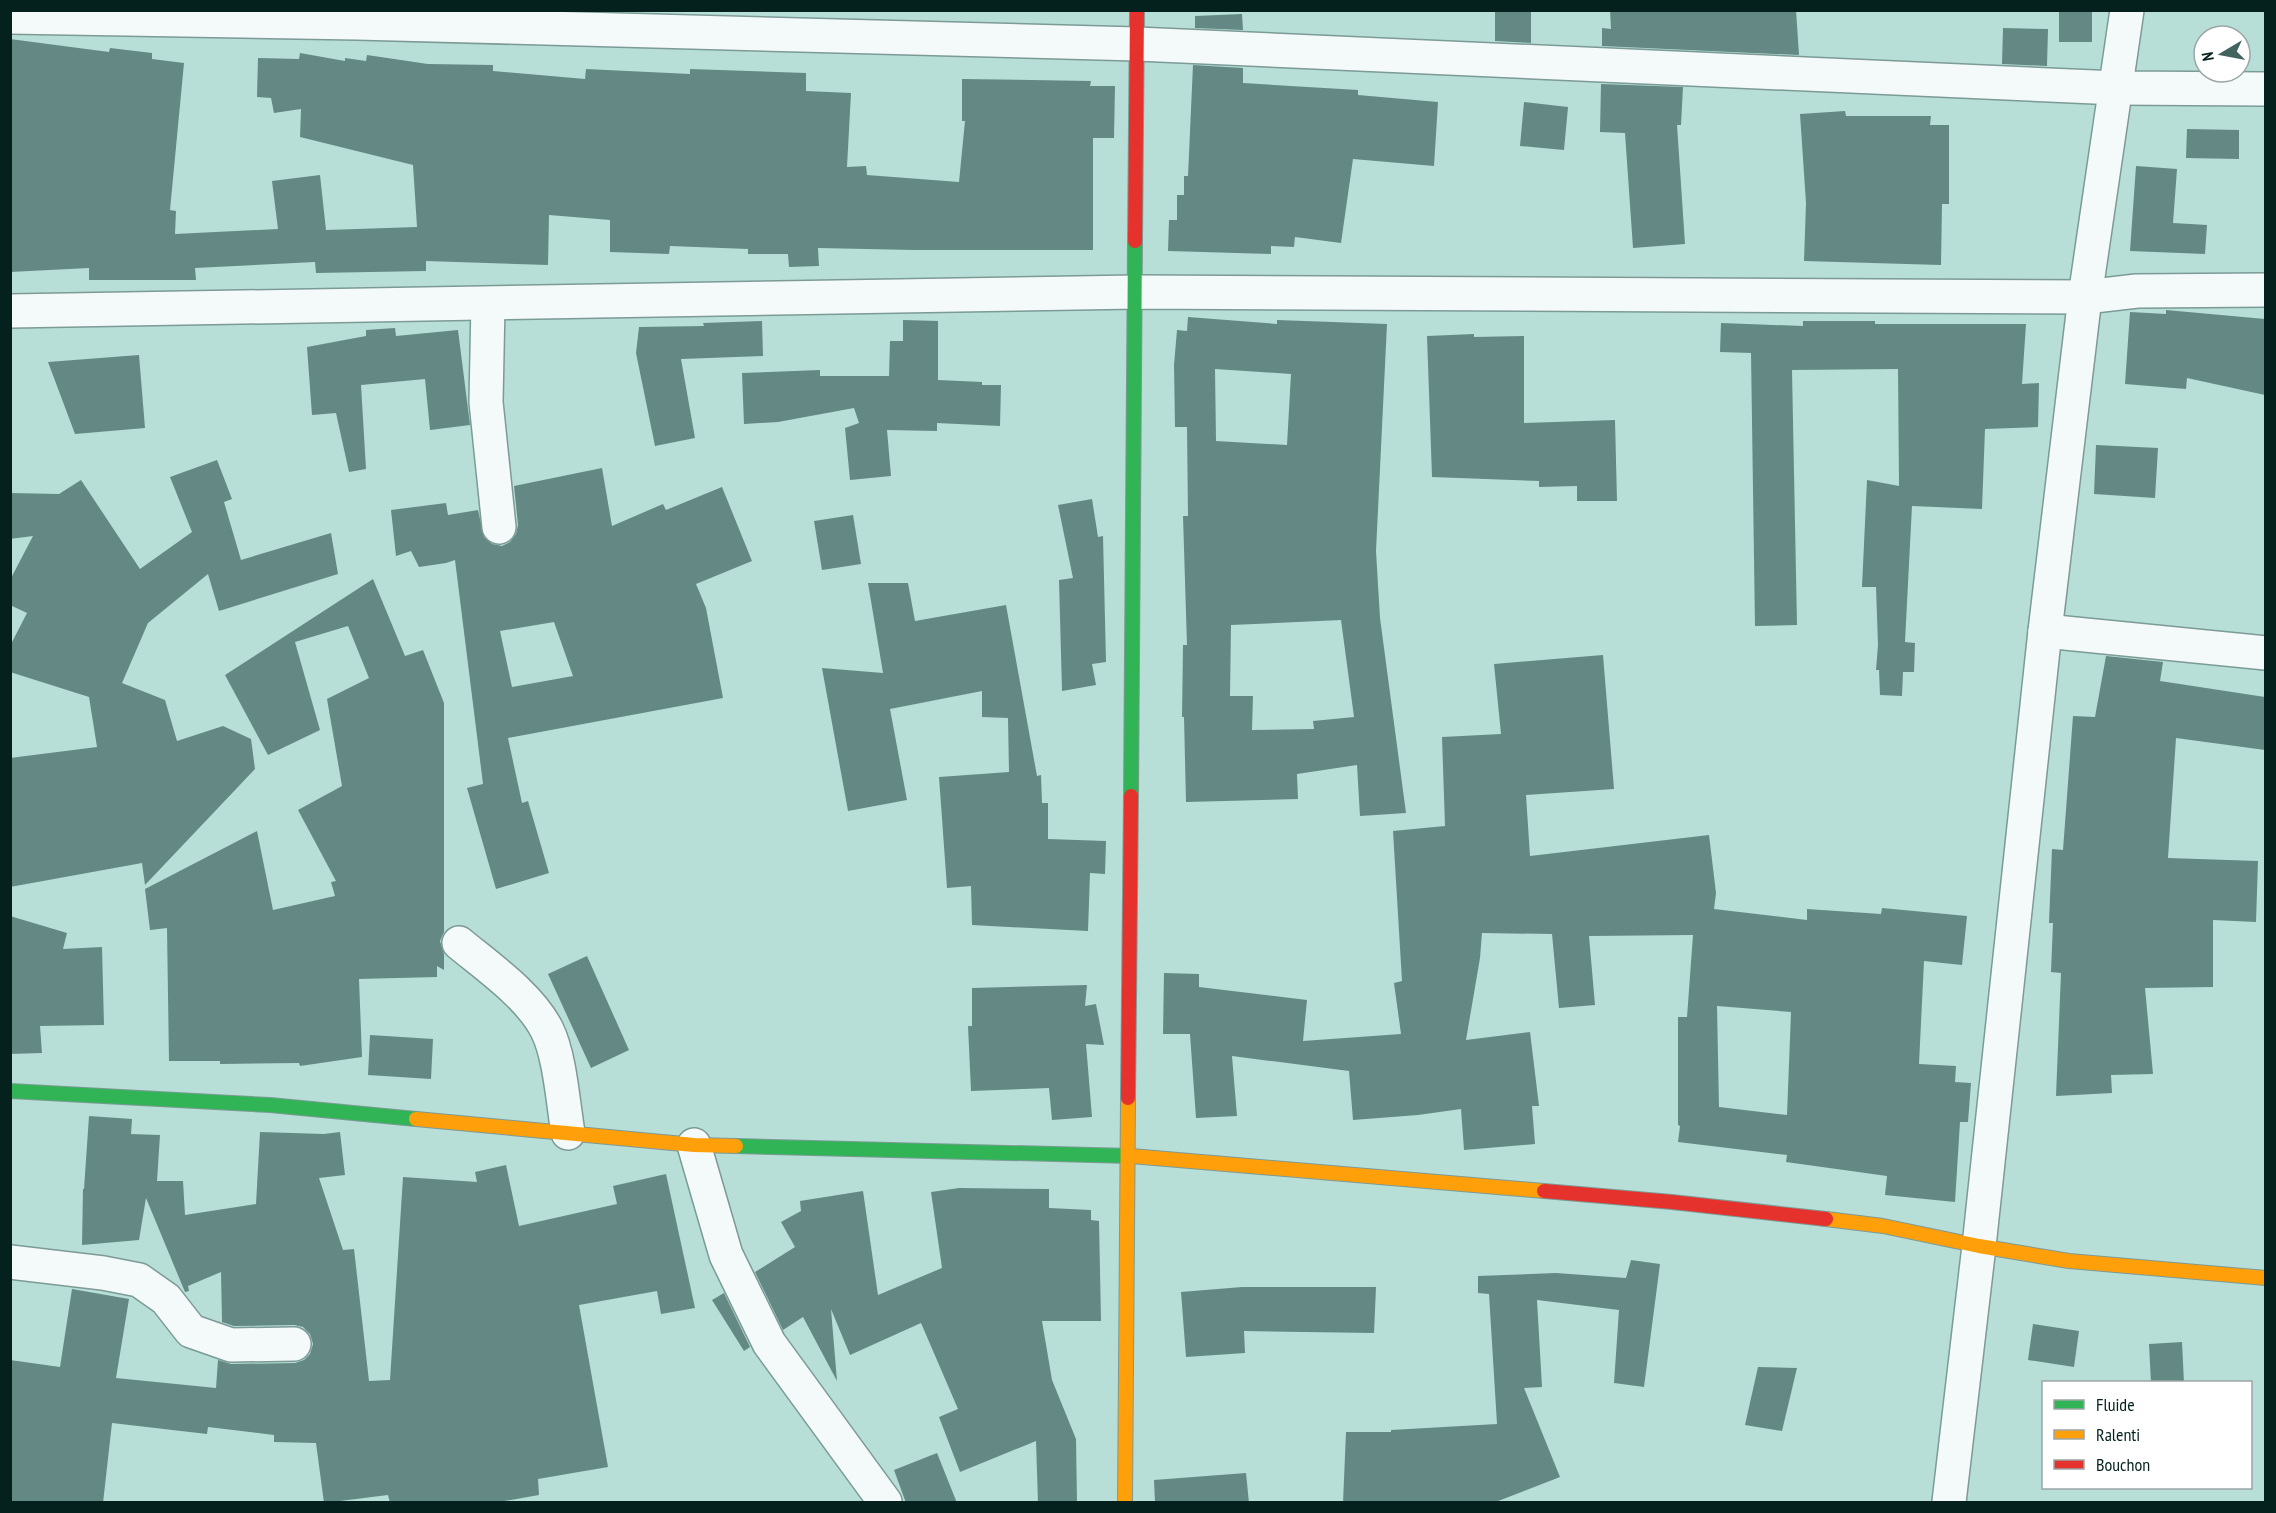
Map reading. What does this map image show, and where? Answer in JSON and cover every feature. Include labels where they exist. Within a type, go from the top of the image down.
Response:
[{"type":"street","points":[[1125,1503],[1137,10]]},
{"type":"street","points":[[1949,1503],[2045,631],[2085,297],[2127,10]]},
{"type":"street","points":[[10,17],[357,23],[1137,44],[2117,88],[2265,89]]},
{"type":"street","points":[[10,310],[1136,292],[2085,297],[2147,290],[2265,290]]},
{"type":"street","points":[[488,304],[486,402],[499,527]]},
{"type":"street","points":[[2045,631],[2265,653]]},
{"type":"street","points":[[459,943],[533,1009],[547,1029],[554,1047],[568,1133]]},
{"type":"street","points":[[10,1091],[270,1105],[694,1144],[1128,1156],[1672,1202],[1883,1226],[1979,1246],[2069,1260],[2265,1278]]},
{"type":"street","points":[[694,1144],[726,1255],[769,1343],[885,1503]]},
{"type":"street","points":[[10,1262],[103,1273],[139,1281],[166,1299],[191,1331],[231,1345],[294,1344]]},
{"type":"building","points":[[1495,10],[1531,10],[1531,43],[1495,41]]},
{"type":"building","points":[[1610,10],[1796,10],[1799,55],[1602,46],[1602,28],[1611,29]]},
{"type":"building","points":[[2059,10],[2092,10],[2092,42],[2059,42]]},
{"type":"building","points":[[1242,14],[1243,30],[1195,28],[1195,16]]},
{"type":"building","points":[[2003,28],[2048,29],[2047,66],[2002,64]]},
{"type":"building","points":[[10,39],[109,52],[110,48],[152,53],[152,59],[184,63],[170,210],[176,211],[175,234],[278,229],[272,181],[320,175],[326,230],[417,227],[413,165],[300,137],[301,109],[274,113],[271,98],[257,97],[258,58],[299,59],[300,53],[345,61],[345,58],[366,61],[367,55],[428,64],[493,65],[493,71],[585,79],[586,69],[690,74],[690,69],[806,73],[806,91],[851,93],[847,167],[866,166],[867,175],[959,182],[965,121],[962,121],[962,79],[1091,81],[1090,86],[1115,86],[1114,138],[1093,138],[1093,250],[818,248],[819,266],[789,267],[788,254],[748,254],[748,249],[670,246],[669,254],[610,252],[610,220],[549,215],[548,265],[426,261],[426,271],[316,273],[315,262],[195,268],[196,280],[89,280],[89,268],[10,272]]},
{"type":"building","points":[[1193,65],[1243,68],[1243,83],[1358,90],[1358,95],[1438,102],[1434,166],[1353,159],[1341,243],[1295,237],[1294,247],[1271,246],[1271,254],[1168,251],[1169,220],[1177,220],[1177,195],[1184,195],[1184,176],[1188,176]]},
{"type":"building","points":[[1601,84],[1683,87],[1681,125],[1677,125],[1685,244],[1633,248],[1625,133],[1600,132]]},
{"type":"building","points":[[1524,102],[1568,107],[1564,150],[1520,146]]},
{"type":"building","points":[[1845,111],[1846,116],[1931,116],[1930,125],[1949,125],[1949,204],[1942,204],[1941,265],[1804,261],[1806,203],[1800,114]]},
{"type":"building","points":[[2187,129],[2239,130],[2239,159],[2186,158]]},
{"type":"building","points":[[2136,166],[2177,169],[2173,223],[2207,225],[2205,254],[2130,251]]},
{"type":"building","points":[[2166,310],[2265,319],[2265,395],[2187,378],[2186,389],[2125,384],[2130,312],[2166,314]]},
{"type":"building","points":[[1188,317],[1277,324],[1277,320],[1387,324],[1376,551],[1380,618],[1406,813],[1360,816],[1357,765],[1297,774],[1298,799],[1186,802],[1184,717],[1182,717],[1183,645],[1187,645],[1183,516],[1188,516],[1187,427],[1175,427],[1174,365],[1177,330],[1187,331]],"holes":[[[1215,369],[1291,374],[1287,445],[1216,441]],[[1341,620],[1354,717],[1313,721],[1314,729],[1252,730],[1253,696],[1230,696],[1231,625]]]},
{"type":"building","points":[[903,320],[938,321],[938,380],[1001,385],[1000,426],[937,423],[937,431],[887,430],[891,476],[850,480],[845,428],[859,423],[854,408],[778,422],[744,424],[742,373],[820,370],[820,376],[889,376],[890,341],[903,341]]},
{"type":"building","points":[[762,321],[763,356],[681,359],[695,438],[655,446],[636,353],[639,327],[704,326],[703,323]]},
{"type":"building","points":[[1803,321],[1875,321],[1875,324],[2026,324],[2022,384],[2039,383],[2038,427],[1985,429],[1982,509],[1912,506],[1905,642],[1915,643],[1914,672],[1903,672],[1902,696],[1880,695],[1879,670],[1876,670],[1878,645],[1876,587],[1862,587],[1867,480],[1899,486],[1898,369],[1792,370],[1797,625],[1755,626],[1751,353],[1720,352],[1721,323],[1803,326]]},
{"type":"building","points":[[395,328],[396,336],[458,330],[470,425],[430,430],[425,379],[361,385],[366,469],[349,472],[336,413],[312,415],[307,347],[366,336],[366,330]]},
{"type":"building","points":[[1474,334],[1474,337],[1524,336],[1524,423],[1615,420],[1617,501],[1577,501],[1577,486],[1539,487],[1539,481],[1432,477],[1427,336]]},
{"type":"building","points":[[139,355],[145,428],[75,434],[48,362]]},
{"type":"building","points":[[2096,445],[2158,448],[2155,498],[2094,494]]},
{"type":"building","points":[[217,460],[232,499],[224,502],[241,560],[331,533],[338,574],[219,611],[208,574],[148,623],[122,683],[165,700],[177,741],[223,726],[251,739],[255,769],[145,885],[142,863],[10,887],[10,758],[97,747],[89,697],[10,672],[10,646],[27,613],[10,605],[10,580],[33,536],[10,539],[10,493],[59,494],[81,480],[140,569],[192,532],[170,477]]},
{"type":"building","points":[[602,468],[612,526],[663,504],[666,510],[722,487],[752,561],[696,584],[706,608],[723,698],[508,738],[522,803],[528,801],[549,873],[496,889],[467,788],[483,784],[455,560],[419,567],[411,551],[396,556],[391,510],[446,503],[448,515],[478,510],[484,537],[492,544],[502,546],[510,542],[516,534],[518,525],[514,486]],"holes":[[[554,622],[573,676],[512,687],[500,631]]]},
{"type":"building","points":[[1092,499],[1098,537],[1103,536],[1106,662],[1092,664],[1096,685],[1062,691],[1059,580],[1073,578],[1058,505]]},
{"type":"building","points":[[853,515],[861,564],[822,570],[814,521]]},
{"type":"building","points":[[373,579],[405,656],[423,650],[444,703],[444,932],[440,941],[444,954],[444,970],[437,966],[437,977],[359,979],[362,1057],[300,1066],[299,1063],[220,1064],[220,1061],[169,1061],[167,928],[150,930],[145,889],[257,831],[273,910],[335,896],[331,882],[336,881],[298,810],[342,786],[327,699],[369,678],[348,626],[295,642],[320,730],[268,755],[225,675]]},
{"type":"building","points":[[868,583],[908,583],[915,621],[1006,605],[1037,776],[1041,775],[1042,803],[1048,803],[1048,839],[1106,841],[1105,874],[1090,873],[1088,931],[972,925],[971,886],[947,888],[939,777],[1009,772],[1008,718],[982,717],[982,691],[890,709],[907,800],[848,811],[822,668],[883,673]]},
{"type":"building","points":[[1603,655],[1614,789],[1526,795],[1530,856],[1709,835],[1716,893],[1714,909],[1807,920],[1807,909],[1881,914],[1882,908],[1967,916],[1962,965],[1924,961],[1919,1064],[1956,1066],[1955,1082],[1971,1083],[1968,1122],[1960,1122],[1955,1202],[1885,1195],[1887,1176],[1786,1162],[1787,1155],[1678,1142],[1680,1126],[1678,1125],[1678,1017],[1687,1017],[1693,935],[1589,936],[1595,1005],[1559,1008],[1552,934],[1482,933],[1466,1040],[1530,1032],[1539,1106],[1532,1106],[1535,1144],[1464,1150],[1461,1109],[1353,1120],[1349,1071],[1232,1056],[1237,1116],[1196,1118],[1190,1034],[1163,1034],[1164,973],[1199,974],[1199,987],[1307,1000],[1303,1041],[1401,1034],[1394,983],[1402,981],[1393,831],[1445,826],[1442,737],[1501,734],[1494,664]],"holes":[[[1717,1006],[1791,1012],[1787,1115],[1719,1107]]]},
{"type":"building","points":[[2106,656],[2163,662],[2160,681],[2265,697],[2265,750],[2176,738],[2168,858],[2258,861],[2256,922],[2213,920],[2213,987],[2145,988],[2153,1074],[2111,1075],[2112,1093],[2056,1096],[2061,973],[2051,972],[2053,923],[2049,923],[2052,849],[2063,850],[2073,716],[2095,717]]},
{"type":"building","points":[[10,916],[67,933],[63,949],[102,947],[104,1025],[40,1026],[42,1053],[10,1054]]},
{"type":"building","points":[[587,956],[629,1050],[591,1068],[548,974]]},
{"type":"building","points":[[1087,985],[1085,1006],[1096,1004],[1104,1045],[1086,1044],[1092,1117],[1052,1120],[1049,1088],[971,1091],[968,1026],[972,1026],[972,988]]},
{"type":"building","points":[[370,1035],[433,1039],[431,1079],[368,1075]]},
{"type":"building","points":[[89,1116],[132,1119],[131,1134],[160,1135],[157,1181],[183,1181],[185,1215],[256,1204],[260,1132],[324,1134],[340,1132],[345,1175],[319,1178],[343,1250],[354,1249],[369,1381],[390,1380],[403,1177],[477,1182],[475,1172],[506,1165],[519,1226],[617,1204],[613,1186],[666,1174],[695,1308],[661,1314],[657,1291],[579,1305],[608,1467],[538,1479],[539,1495],[493,1503],[390,1503],[388,1495],[324,1503],[316,1443],[274,1442],[274,1435],[208,1427],[207,1434],[112,1423],[103,1503],[10,1503],[10,1360],[60,1367],[72,1289],[129,1299],[116,1378],[216,1388],[218,1360],[231,1364],[295,1363],[304,1360],[310,1354],[313,1344],[310,1334],[303,1327],[294,1325],[234,1326],[222,1322],[221,1272],[188,1286],[189,1291],[185,1292],[146,1198],[139,1240],[82,1245],[83,1189]]},
{"type":"building","points":[[959,1188],[1049,1189],[1049,1208],[1091,1210],[1091,1220],[1099,1221],[1101,1321],[1042,1321],[1052,1380],[1076,1439],[1077,1503],[1038,1503],[1036,1441],[960,1472],[939,1417],[958,1409],[921,1323],[850,1355],[831,1309],[837,1381],[803,1317],[783,1330],[755,1272],[795,1247],[781,1222],[801,1211],[800,1201],[863,1191],[878,1295],[942,1268],[931,1192]]},
{"type":"building","points":[[1631,1260],[1660,1264],[1644,1387],[1614,1383],[1619,1310],[1537,1300],[1542,1387],[1524,1388],[1560,1477],[1493,1503],[1343,1503],[1346,1432],[1391,1432],[1391,1430],[1497,1424],[1489,1294],[1478,1293],[1478,1276],[1556,1273],[1626,1278]]},
{"type":"building","points":[[1242,1287],[1376,1287],[1374,1333],[1244,1331],[1245,1353],[1186,1357],[1181,1292]]},
{"type":"building","points":[[724,1293],[750,1347],[744,1351],[712,1300]]},
{"type":"building","points":[[2033,1324],[2079,1331],[2074,1367],[2028,1360]]},
{"type":"building","points":[[2182,1342],[2184,1381],[2151,1381],[2149,1344]]},
{"type":"building","points":[[1758,1367],[1797,1368],[1782,1431],[1745,1425]]},
{"type":"building","points":[[937,1453],[957,1503],[906,1503],[894,1470]]},
{"type":"building","points":[[1246,1473],[1249,1503],[1155,1503],[1154,1480]]},
{"type":"traffic: fast","points":[[1131,796],[1135,241]]},
{"type":"traffic: fast","points":[[10,1091],[270,1105],[416,1119]]},
{"type":"traffic: fast","points":[[736,1146],[1131,1156]]},
{"type":"traffic: slow","points":[[1125,1502],[1128,1098]]},
{"type":"traffic: slow","points":[[416,1119],[694,1145],[736,1146]]},
{"type":"traffic: slow","points":[[1131,1156],[1544,1191]]},
{"type":"traffic: slow","points":[[1826,1219],[1883,1226],[1979,1246],[2069,1261],[2266,1278]]},
{"type":"traffic: jam","points":[[1135,241],[1137,10]]},
{"type":"traffic: jam","points":[[1128,1098],[1131,796]]},
{"type":"traffic: jam","points":[[1544,1191],[1826,1219]]}]
